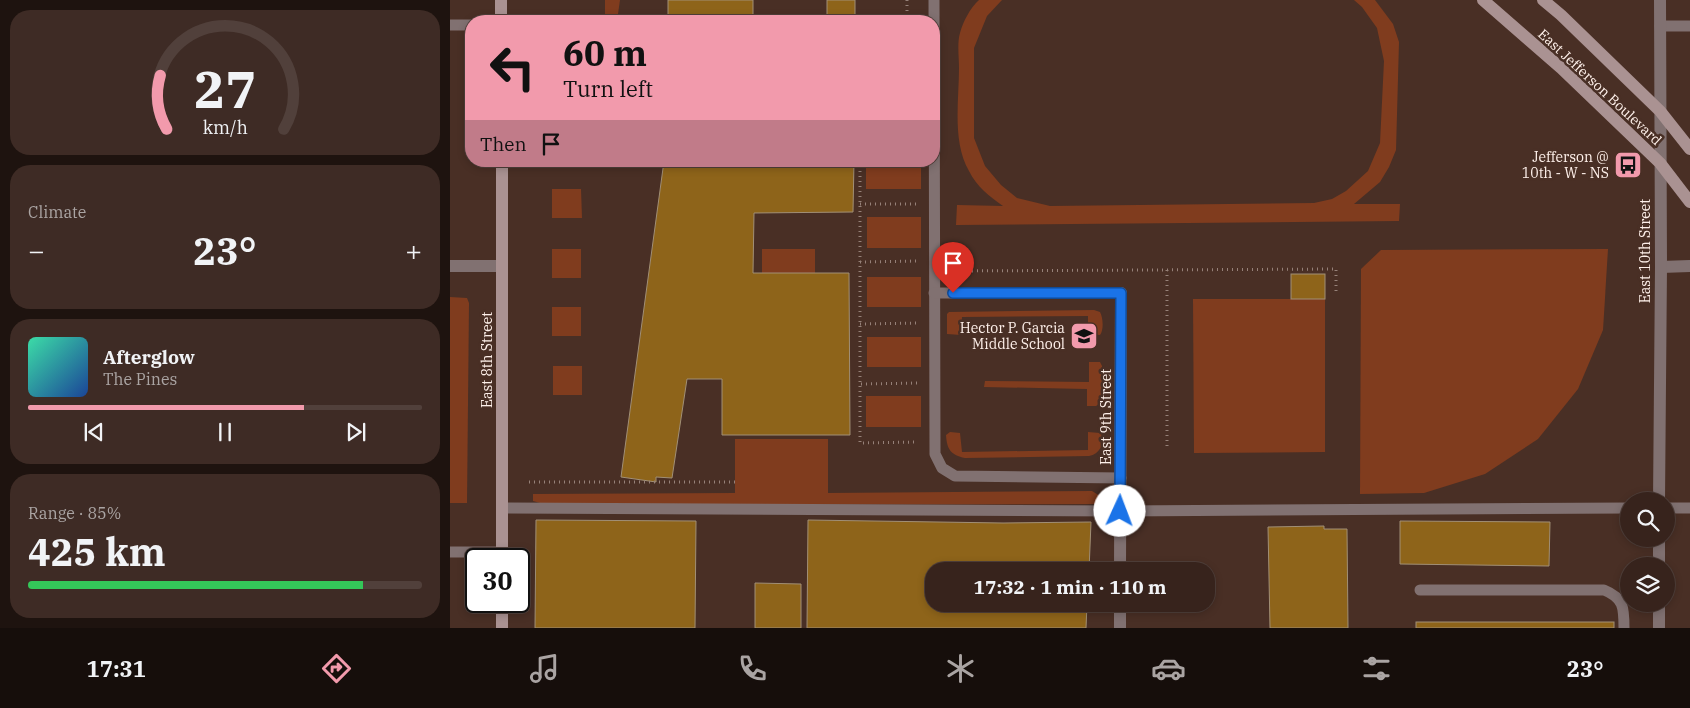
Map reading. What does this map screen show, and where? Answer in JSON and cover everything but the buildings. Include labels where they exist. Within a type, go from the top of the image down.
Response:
[{"type":"main road","points":[[501,0],[501,15]]},
{"type":"main road","name":"East Jefferson Boulevard","points":[[1484,0],[1561,68],[1660,164],[1690,202]]},
{"type":"main road","name":"East Jefferson Boulevard","points":[[1543,0],[1561,15],[1660,111],[1690,149]]},
{"type":"main road","name":"East 8th Street","points":[[502,167],[502,548]]},
{"type":"main road","points":[[502,613],[502,628]]},
{"type":"street","name":"East 10th Street","points":[[1658,492],[1661,266],[1660,0]]},
{"type":"street","points":[[450,266],[502,266]]},
{"type":"street","points":[[1661,266],[1690,266]]},
{"type":"street","name":"East 9th Street","points":[[1120,562],[1121,293]]},
{"type":"street","points":[[1120,612],[1120,628]]},
{"type":"street","points":[[1659,612],[1659,628]]},
{"type":"lane","points":[[934,0],[934,15]]},
{"type":"lane","points":[[450,25],[465,25]]},
{"type":"lane","points":[[1660,26],[1690,26]]},
{"type":"lane","points":[[934,167],[935,454],[942,468],[955,476],[1121,478]]},
{"type":"lane","points":[[934,293],[1121,293]]},
{"type":"lane","points":[[502,508],[1120,511],[1620,508]]},
{"type":"lane","points":[[1675,508],[1690,508]]},
{"type":"lane","points":[[450,552],[465,553]]},
{"type":"lane","points":[[1420,590],[1604,590],[1614,594],[1621,601],[1624,612],[1624,628]]},
{"type":"path","points":[[907,0],[907,15]]},
{"type":"path","points":[[860,167],[860,443],[935,442]]},
{"type":"path","points":[[860,204],[934,204]]},
{"type":"path","points":[[860,262],[934,266],[1167,270],[1336,269],[1336,292]]},
{"type":"path","points":[[1167,270],[1167,449]]},
{"type":"path","points":[[860,324],[934,323]]},
{"type":"path","points":[[860,384],[935,383]]},
{"type":"path","points":[[529,482],[735,482]]},
{"type":"shaded area","points":[[605,0],[620,0],[618,15],[605,15]]},
{"type":"shaded area","points":[[979,0],[1002,0],[987,16],[974,48],[974,138],[985,166],[1001,185],[1017,198],[1050,206],[1314,203],[1332,199],[1346,191],[1368,171],[1380,143],[1384,61],[1377,28],[1362,7],[1354,0],[1375,0],[1393,24],[1399,42],[1396,150],[1380,182],[1354,204],[1400,204],[1399,221],[956,225],[957,205],[1003,206],[984,191],[972,177],[960,147],[958,134],[959,37],[967,15]]},
{"type":"shaded area","points":[[866,167],[921,167],[921,189],[866,189]]},
{"type":"shaded area","points":[[552,189],[581,189],[582,218],[552,218]]},
{"type":"shaded area","points":[[867,217],[921,217],[921,248],[867,248]]},
{"type":"shaded area","points":[[552,249],[581,249],[581,278],[552,278]]},
{"type":"shaded area","points":[[762,249],[815,249],[815,273],[762,273]]},
{"type":"shaded area","points":[[1608,249],[1603,330],[1578,389],[1538,439],[1485,474],[1424,493],[1360,494],[1361,269],[1381,250]]},
{"type":"shaded area","points":[[867,277],[921,277],[921,307],[867,307]]},
{"type":"shaded area","points":[[450,297],[467,298],[469,303],[467,503],[450,503]]},
{"type":"shaded area","points":[[1193,299],[1325,299],[1325,452],[1194,453]]},
{"type":"shaded area","points":[[552,307],[581,307],[581,336],[552,336]]},
{"type":"shaded area","points":[[1094,310],[1100,312],[1102,317],[1103,327],[1100,335],[1088,334],[1088,316],[962,317],[961,335],[947,334],[947,314],[949,312]]},
{"type":"shaded area","points":[[867,337],[921,337],[921,367],[867,367]]},
{"type":"shaded area","points":[[1089,362],[1100,362],[1102,366],[1102,402],[1096,406],[1087,406],[1087,389],[984,387],[985,381],[1089,382]]},
{"type":"shaded area","points":[[553,366],[582,366],[582,395],[553,395]]},
{"type":"shaded area","points":[[866,396],[921,396],[921,427],[866,427]]},
{"type":"shaded area","points":[[950,432],[960,433],[962,452],[1088,450],[1088,432],[1103,435],[1100,448],[1096,453],[1089,456],[965,458],[956,455],[949,448],[946,435]]},
{"type":"shaded area","points":[[735,439],[828,439],[828,493],[1092,491],[1100,496],[1103,504],[547,505],[533,501],[533,494],[735,493]]},
{"type":"place","name":"Jefferson @ 10th - W - NS","points":[[1628,165]]},
{"type":"place","name":"Hector P. Garcia Middle School","points":[[1084,336]]},
{"type":"route","points":[[953,293],[1121,293],[1120,511]]}]
